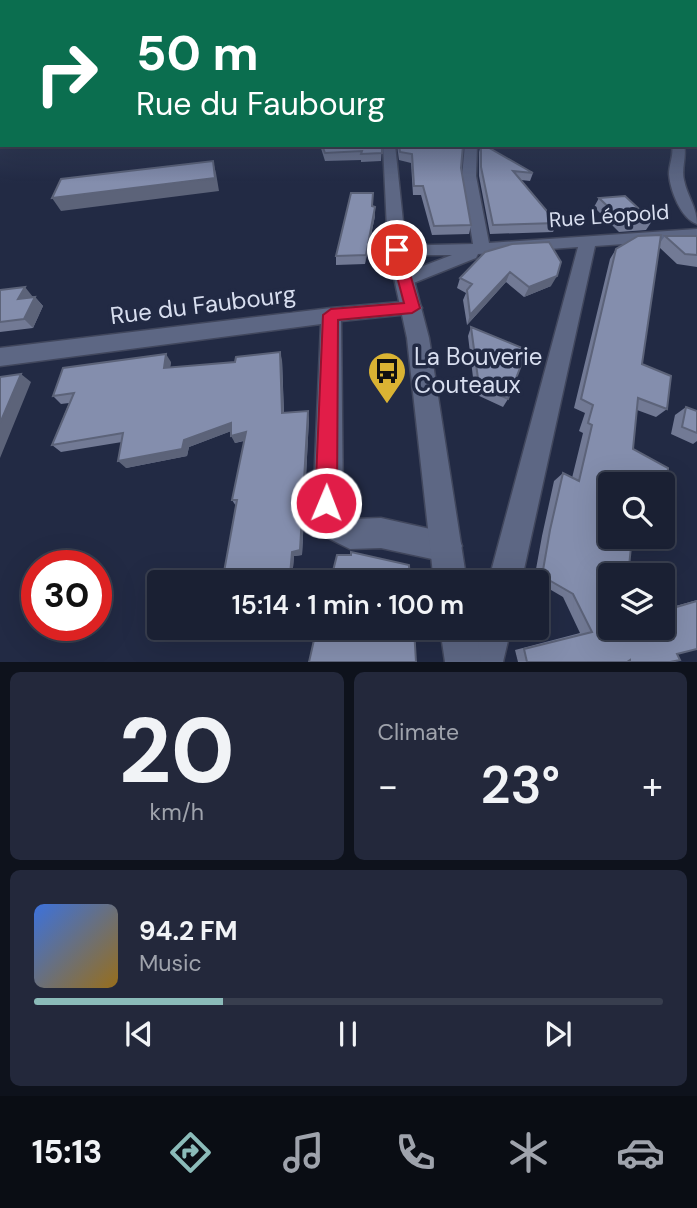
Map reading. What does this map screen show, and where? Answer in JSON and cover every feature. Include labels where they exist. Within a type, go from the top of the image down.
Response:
[{"type":"street","points":[[389,147],[397,250],[412,308],[450,570]]},
{"type":"street","points":[[471,147],[469,176],[482,249]]},
{"type":"street","points":[[682,151],[676,167],[677,184],[697,219]]},
{"type":"street","name":"Rue Léopold","points":[[397,250],[482,249],[697,234]]},
{"type":"street","points":[[508,570],[588,240]]},
{"type":"street","name":"Rue Léopold","points":[[404,280],[482,249]]},
{"type":"street","name":"Rue du Faubourg","points":[[0,357],[331,315],[412,308]]},
{"type":"street","points":[[331,315],[328,509],[339,527],[350,534],[381,533],[446,546]]},
{"type":"street","points":[[460,640],[463,662]]},
{"type":"street","points":[[485,662],[490,640]]},
{"type":"building","points":[[323,147],[382,147],[382,153],[325,153]]},
{"type":"building","points":[[399,147],[463,147],[461,168],[471,225],[434,226],[423,186],[414,186],[412,154],[400,152]]},
{"type":"building","points":[[481,147],[488,147],[533,173],[513,171],[557,223],[493,225],[481,167]]},
{"type":"building","points":[[213,161],[215,178],[52,198],[61,179]]},
{"type":"building","points":[[351,193],[373,193],[372,206],[375,207],[366,255],[336,256]]},
{"type":"building","points":[[625,196],[652,221],[624,222],[599,198]]},
{"type":"building","points":[[661,235],[642,364],[671,376],[667,409],[638,398],[633,449],[668,468],[668,472],[598,472],[598,549],[631,549],[629,563],[598,563],[598,640],[675,640],[675,607],[697,601],[697,649],[677,654],[680,660],[670,662],[527,662],[524,649],[592,632],[573,594],[549,580],[549,570],[543,570],[563,473],[579,481],[592,425],[588,423],[593,405],[581,399],[616,249],[638,236]]},
{"type":"building","points":[[665,236],[697,236],[697,255],[685,254]]},
{"type":"building","points":[[549,242],[561,262],[557,276],[529,287],[510,272],[470,315],[467,290],[472,284],[460,278],[485,252],[512,244]]},
{"type":"building","points":[[25,287],[18,299],[35,297],[24,319],[0,322],[0,290]]},
{"type":"building","points":[[471,327],[527,350],[508,399],[479,386]]},
{"type":"building","points":[[280,352],[282,413],[308,411],[300,550],[292,552],[290,570],[224,570],[237,500],[232,500],[246,432],[231,436],[231,423],[184,440],[182,449],[118,461],[123,433],[52,445],[74,393],[53,396],[63,368],[166,354],[164,368],[235,362],[236,357]]},
{"type":"building","points":[[21,374],[0,423],[0,377]]},
{"type":"building","points":[[686,407],[697,411],[697,433],[682,427]]},
{"type":"building","points":[[351,552],[409,565],[409,570],[333,570],[337,555],[351,555]]},
{"type":"building","points":[[314,640],[415,640],[416,662],[309,662]]},
{"type":"place","name":"La Bouverie Couteaux","points":[[387,405]]},
{"type":"route","points":[[326,503],[331,315],[412,308],[397,250]]}]
